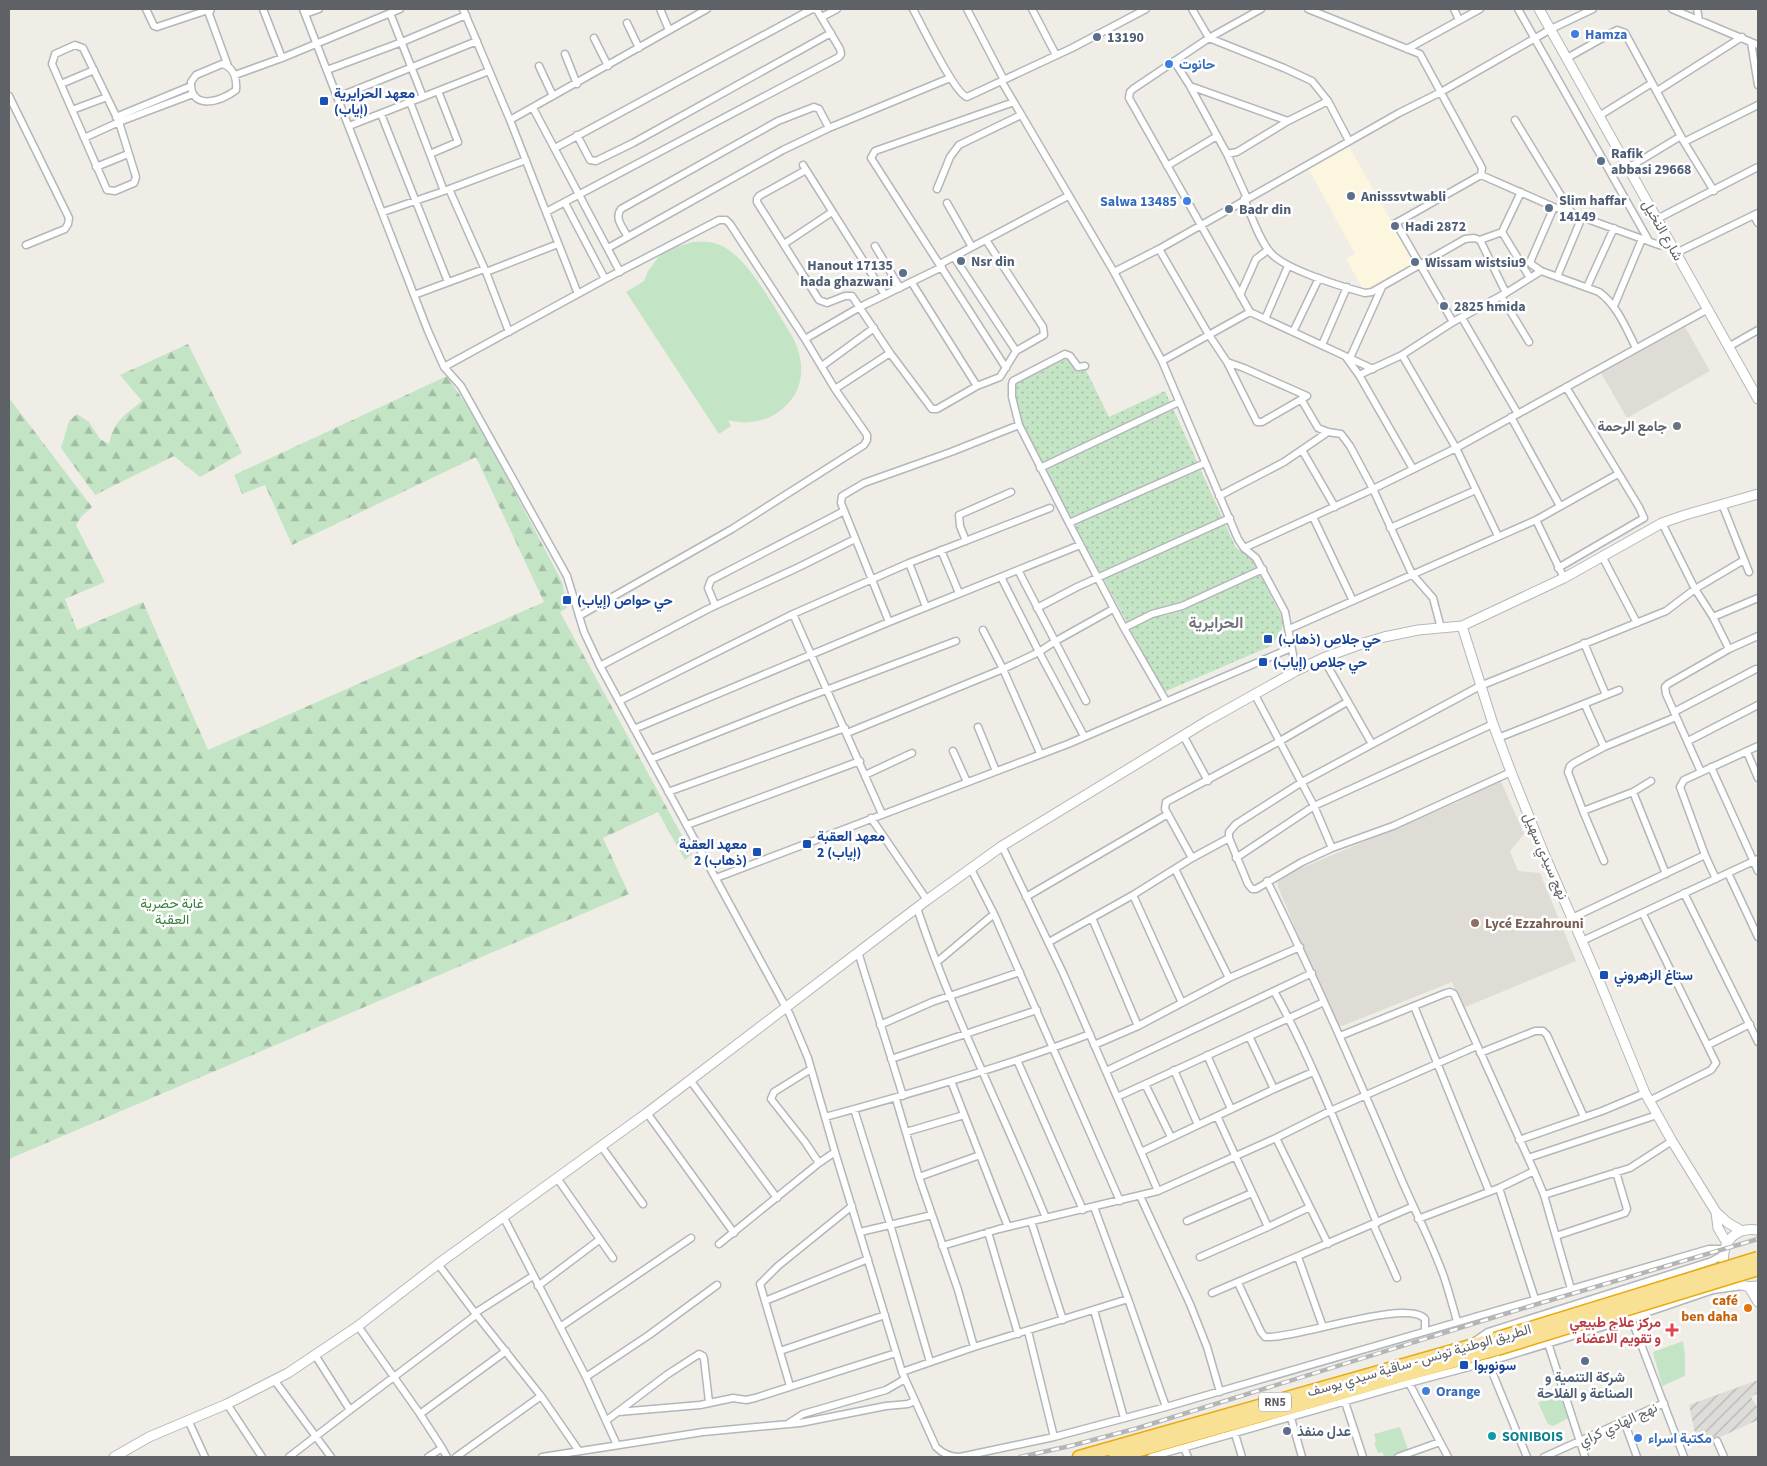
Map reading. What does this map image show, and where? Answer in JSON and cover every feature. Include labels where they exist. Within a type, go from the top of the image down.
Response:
[{"type":"highway","name":"الطريق الوطنية تونس - ساقية سيدي يوسف","points":[[1079,1457],[1471,1346],[1496,1344],[1758,1258]]},
{"type":"highway","name":"الطريق الوطنية تونس - ساقية سيدي يوسف","points":[[1115,1457],[1496,1344],[1758,1269]]},
{"type":"street","points":[[146,9],[154,26],[157,28],[211,9]]},
{"type":"street","points":[[211,9],[209,14],[211,21],[228,66],[235,75],[236,90],[231,94],[208,103],[201,101],[193,94],[191,82],[196,75],[222,64],[228,66]]},
{"type":"street","points":[[263,9],[282,58]]},
{"type":"street","points":[[318,9],[304,12],[444,367],[461,386],[567,576],[584,632],[600,666],[787,1008],[811,1069],[902,1372],[936,1447],[946,1455],[960,1457],[1054,1437],[1220,1392],[1708,1248],[1725,1249]]},
{"type":"street","points":[[375,9],[378,17]]},
{"type":"street","points":[[235,75],[282,58],[399,9]]},
{"type":"street","points":[[660,9],[669,30]]},
{"type":"street","points":[[510,120],[577,84],[707,9]]},
{"type":"street","points":[[822,17],[837,9]]},
{"type":"street","points":[[914,9],[950,78],[963,97],[967,98],[1146,9]]},
{"type":"street","points":[[967,9],[1021,115],[1114,272],[1162,361],[1238,539],[1244,548],[1254,555],[1285,612],[1296,671]]},
{"type":"street","points":[[1032,9],[1056,55]]},
{"type":"street","points":[[1192,9],[1209,38],[1312,81],[1328,101],[1349,141]]},
{"type":"street","points":[[1261,9],[1209,38],[1174,61],[1133,89],[1129,98],[1250,312],[1373,369]]},
{"type":"street","points":[[1308,9],[1420,54],[1482,168],[1481,175]]},
{"type":"street","points":[[1454,9],[1459,20]]},
{"type":"street","points":[[1407,49],[1480,9]]},
{"type":"street","points":[[1518,9],[1645,240]]},
{"type":"street","name":"شارع النخيل","points":[[1539,9],[1730,346],[1758,399]]},
{"type":"street","points":[[1114,272],[1159,249],[1199,224],[1399,113],[1441,92],[1551,29],[1593,9]]},
{"type":"street","points":[[1672,9],[1755,43],[1758,85]]},
{"type":"street","points":[[1697,9],[1698,20]]},
{"type":"street","points":[[546,212],[839,57],[841,52],[822,17],[817,10],[812,10],[555,148]]},
{"type":"street","points":[[327,70],[402,42],[464,12],[510,120],[578,294]]},
{"type":"street","points":[[390,13],[423,97]]},
{"type":"street","points":[[627,23],[639,48]]},
{"type":"street","points":[[1567,58],[1613,32],[1621,30],[1625,33],[1714,191]]},
{"type":"street","points":[[577,135],[590,160],[596,161],[633,143],[831,33]]},
{"type":"street","points":[[1656,91],[1742,37]]},
{"type":"street","points":[[594,38],[608,66]]},
{"type":"street","points":[[338,97],[476,41]]},
{"type":"street","points":[[75,45],[83,48],[117,119],[135,180],[134,183],[115,191],[107,190],[60,84],[52,64],[54,54],[75,45]]},
{"type":"street","points":[[565,54],[577,84]]},
{"type":"street","points":[[1174,61],[1190,86],[1227,154],[1268,250],[1276,259],[1288,266],[1318,278],[1368,293],[1465,239],[1474,238],[1480,240],[1502,232],[1521,192]]},
{"type":"street","points":[[538,66],[553,96]]},
{"type":"street","points":[[60,84],[94,70]]},
{"type":"street","points":[[349,126],[489,71]]},
{"type":"street","points":[[608,248],[783,150],[829,128],[950,78]]},
{"type":"street","points":[[1599,116],[1652,83]]},
{"type":"street","points":[[84,138],[117,119],[191,86]]},
{"type":"street","points":[[1190,86],[1288,121]]},
{"type":"street","points":[[430,154],[458,142],[438,91]]},
{"type":"street","points":[[117,119],[193,94]]},
{"type":"street","points":[[9,96],[69,218],[66,229],[26,245]]},
{"type":"street","points":[[72,110],[107,97]]},
{"type":"street","points":[[1227,154],[1237,152],[1288,121],[1328,101]]},
{"type":"street","points":[[410,102],[430,154],[485,271],[509,332]]},
{"type":"street","points":[[1006,368],[872,161],[871,156],[875,151],[1014,102]]},
{"type":"street","points":[[1628,168],[1683,139],[1758,105]]},
{"type":"street","points":[[628,237],[618,219],[618,212],[621,209],[778,122],[814,107],[819,109],[829,128]]},
{"type":"street","points":[[533,108],[620,272]]},
{"type":"street","points":[[381,114],[448,282]]},
{"type":"street","points":[[936,189],[950,157],[959,145],[1021,115]]},
{"type":"street","points":[[1515,120],[1571,212]]},
{"type":"street","points":[[1167,166],[1217,136]]},
{"type":"street","points":[[96,167],[128,154]]},
{"type":"street","points":[[383,212],[526,160]]},
{"type":"street","points":[[885,295],[804,167],[759,196],[757,199],[822,302],[827,303],[850,295],[932,409],[1000,377],[1016,351],[1044,335],[1044,330],[986,240]]},
{"type":"street","points":[[1657,219],[1758,167]]},
{"type":"street","points":[[1481,175],[1554,207],[1674,250],[1756,214],[1758,223]]},
{"type":"street","points":[[1453,322],[1396,225],[1397,221],[1481,175]]},
{"type":"street","points":[[805,339],[860,308],[912,283],[954,257],[1068,196]]},
{"type":"street","points":[[565,203],[605,279]]},
{"type":"street","points":[[947,203],[972,247]]},
{"type":"street","points":[[1554,207],[1531,264],[1541,271],[1599,292],[1614,306],[1636,348]]},
{"type":"street","points":[[784,244],[832,212]]},
{"type":"street","points":[[1557,277],[1582,217]]},
{"type":"street","points":[[444,367],[605,279],[719,220],[726,220],[805,339],[835,389],[867,435],[868,440],[864,445],[732,529],[579,616]]},
{"type":"street","points":[[1587,287],[1614,228]]},
{"type":"street","points":[[1502,232],[1530,278]]},
{"type":"street","points":[[1480,240],[1503,294],[1529,342]]},
{"type":"street","points":[[1614,306],[1645,240]]},
{"type":"street","points":[[414,295],[558,244]]},
{"type":"street","points":[[875,246],[900,288]]},
{"type":"street","points":[[1159,249],[1209,335],[1227,362],[1257,422],[1262,422],[1307,396],[1227,362]]},
{"type":"street","points":[[1240,295],[1256,259],[1268,250]]},
{"type":"street","points":[[954,257],[1016,351]]},
{"type":"street","points":[[1265,319],[1288,266]]},
{"type":"street","points":[[1359,376],[1402,355],[1453,322],[1541,271]]},
{"type":"street","points":[[1293,332],[1318,278]]},
{"type":"street","points":[[912,283],[978,386]]},
{"type":"street","points":[[1348,357],[1382,286]]},
{"type":"street","points":[[1322,346],[1347,287]]},
{"type":"street","points":[[1244,548],[1335,507],[1456,448],[1708,309]]},
{"type":"street","points":[[1162,361],[1250,312]]},
{"type":"street","points":[[1462,318],[1518,414]]},
{"type":"street","points":[[822,366],[874,328]]},
{"type":"street","points":[[1730,346],[1758,330]]},
{"type":"street","points":[[835,389],[890,353]]},
{"type":"street","points":[[1085,366],[1078,367],[1070,356],[1065,354],[1012,382],[1012,397],[1019,425],[1040,468],[1113,609],[1166,701]]},
{"type":"street","points":[[1402,355],[1456,448],[1498,536]]},
{"type":"street","points":[[1348,357],[1413,468]]},
{"type":"street","points":[[1566,386],[1639,507],[1650,530]]},
{"type":"street","points":[[1301,399],[1316,426],[1328,432],[1341,434],[1350,446],[1373,489],[1412,574],[1433,598],[1441,628]]},
{"type":"street","points":[[1040,468],[1180,402]]},
{"type":"street","points":[[1511,417],[1560,506]]},
{"type":"street","points":[[889,622],[844,511],[842,496],[864,483],[1019,425]]},
{"type":"street","points":[[1220,496],[1302,450],[1328,432]]},
{"type":"street","points":[[1302,450],[1335,507]]},
{"type":"street","points":[[1069,523],[1205,463]]},
{"type":"street","points":[[1289,629],[1536,520],[1618,474]]},
{"type":"street","points":[[1390,528],[1476,490]]},
{"type":"street","points":[[966,542],[960,526],[959,515],[1011,492]]},
{"type":"street","points":[[114,1457],[149,1438],[275,1381],[358,1326],[438,1264],[647,1113],[927,900],[1002,846],[1183,736],[1296,671],[1324,658],[1384,637],[1418,630],[1462,626],[1564,578],[1662,524],[1758,494]]},
{"type":"street","points":[[1722,504],[1749,572]]},
{"type":"street","points":[[619,701],[793,614],[872,578],[1050,508]]},
{"type":"street","points":[[715,605],[708,588],[711,580],[844,511]]},
{"type":"street","points":[[1312,516],[1353,601]]},
{"type":"street","points":[[1037,608],[1098,577],[1230,518]]},
{"type":"street","points":[[1558,568],[1644,518]]},
{"type":"street","points":[[1536,520],[1564,578]]},
{"type":"street","points":[[1662,524],[1694,589],[1713,618],[1729,649]]},
{"type":"street","points":[[600,666],[715,605],[855,539]]},
{"type":"street","points":[[634,729],[959,593],[1080,545]]},
{"type":"street","points":[[941,550],[959,593]]},
{"type":"street","points":[[1602,556],[1637,622]]},
{"type":"street","points":[[1511,772],[1393,826],[1332,848],[1267,881],[1256,889],[1249,887],[1228,838],[1229,832],[1236,824],[1302,782],[1372,744],[1480,686],[1666,611],[1694,589],[1744,560]]},
{"type":"street","points":[[908,563],[926,607]]},
{"type":"street","points":[[1124,628],[1152,614],[1182,606],[1263,569]]},
{"type":"street","points":[[1018,570],[1086,701]]},
{"type":"street","points":[[1001,577],[1084,736]]},
{"type":"street","points":[[1713,618],[1758,598]]},
{"type":"street","points":[[668,792],[846,730],[1003,670],[1039,652],[1113,609]]},
{"type":"street","points":[[793,614],[882,814]]},
{"type":"street","name":"نهج سيدي سهيل","points":[[1462,626],[1480,686],[1511,772],[1647,1097],[1716,1212],[1728,1223],[1742,1231]]},
{"type":"street","points":[[983,630],[1040,753]]},
{"type":"street","points":[[1701,772],[1665,690],[1668,684],[1729,649],[1758,636]]},
{"type":"street","points":[[651,759],[827,689],[956,642]]},
{"type":"street","points":[[1584,643],[1606,695]]},
{"type":"street","points":[[716,878],[1084,736],[1291,648]]},
{"type":"street","points":[[1324,658],[1372,744]]},
{"type":"street","points":[[1604,861],[1568,772],[1570,767],[1604,747],[1675,714],[1756,669]]},
{"type":"street","points":[[1498,738],[1619,690]]},
{"type":"street","points":[[1255,695],[1302,782],[1332,848]]},
{"type":"street","points":[[1192,858],[1168,814],[1165,805],[1169,800],[1208,781],[1347,702]]},
{"type":"street","points":[[1585,705],[1604,747]]},
{"type":"street","points":[[1688,741],[1758,705]]},
{"type":"street","points":[[1236,858],[1314,806],[1493,724]]},
{"type":"street","points":[[978,727],[996,771]]},
{"type":"street","points":[[1183,736],[1208,781]]},
{"type":"street","points":[[1716,879],[1680,787],[1684,780],[1758,746]]},
{"type":"street","points":[[953,751],[967,782]]},
{"type":"street","points":[[866,775],[912,752]]},
{"type":"street","points":[[1746,752],[1758,778]]},
{"type":"street","points":[[687,825],[860,761]]},
{"type":"street","points":[[1711,767],[1756,860],[1758,871]]},
{"type":"street","points":[[1583,811],[1632,792],[1651,781]]},
{"type":"street","points":[[1632,792],[1666,874]]},
{"type":"street","points":[[1026,897],[1168,814]]},
{"type":"street","points":[[871,818],[927,900]]},
{"type":"street","points":[[1049,942],[1133,895],[1228,838]]},
{"type":"street","points":[[1002,846],[1049,942],[1158,1191]]},
{"type":"street","points":[[1572,918],[1705,855]]},
{"type":"street","points":[[1582,941],[1756,860]]},
{"type":"street","points":[[971,869],[994,914],[1120,1201]]},
{"type":"street","points":[[1175,869],[1229,978]]},
{"type":"street","points":[[1728,873],[1758,936]]},
{"type":"street","points":[[1267,881],[1300,947],[1366,1095],[1412,1207],[1444,1278],[1457,1321]]},
{"type":"street","points":[[1684,893],[1758,1042]]},
{"type":"street","points":[[1133,895],[1182,1003]]},
{"type":"street","points":[[917,908],[966,1034],[1046,1218]]},
{"type":"street","points":[[937,962],[994,914]]},
{"type":"street","points":[[1519,1140],[1647,1097],[1714,1066],[1715,1058],[1643,914]]},
{"type":"street","points":[[1092,918],[1138,1026]]},
{"type":"street","points":[[1094,1045],[1138,1026],[1229,978],[1300,947]]},
{"type":"street","points":[[858,952],[903,1096]]},
{"type":"street","points":[[880,1025],[951,995],[1020,972]]},
{"type":"street","points":[[1106,1071],[1312,973]]},
{"type":"street","points":[[1274,991],[1289,1018],[1330,1111],[1398,1278]]},
{"type":"street","points":[[1340,1036],[1446,993],[1453,993],[1456,996],[1544,1195],[1571,1289]]},
{"type":"street","points":[[1117,1097],[1324,1002]]},
{"type":"street","points":[[1414,1006],[1489,1191]]},
{"type":"street","points":[[891,1059],[1037,1010]]},
{"type":"street","points":[[1708,1045],[1750,1024]]},
{"type":"street","points":[[1480,1053],[1536,1031],[1543,1031],[1547,1035],[1584,1117]]},
{"type":"street","points":[[825,1117],[982,1072],[1090,1034]]},
{"type":"street","points":[[1249,1036],[1274,1089]]},
{"type":"street","points":[[942,1246],[1031,1221],[1158,1191],[1276,1138],[1330,1111],[1477,1046]]},
{"type":"street","points":[[1207,1055],[1231,1109]]},
{"type":"street","points":[[1017,1060],[1083,1210]]},
{"type":"street","points":[[811,1069],[774,1092],[771,1099],[819,1163]]},
{"type":"street","points":[[1174,1070],[1198,1125]]},
{"type":"street","points":[[1141,1152],[1313,1072]]},
{"type":"street","points":[[690,1080],[776,1198]]},
{"type":"street","points":[[951,1081],[1008,1227]]},
{"type":"street","points":[[1144,1084],[1171,1137]]},
{"type":"street","points":[[896,1098],[919,1178],[958,1290],[974,1347]]},
{"type":"street","points":[[854,1109],[930,1362]]},
{"type":"street","points":[[647,1113],[734,1233]]},
{"type":"street","points":[[1528,1158],[1657,1115]]},
{"type":"street","points":[[906,1132],[964,1116]]},
{"type":"street","points":[[1217,1116],[1268,1227]]},
{"type":"street","points":[[1276,1138],[1328,1244]]},
{"type":"street","points":[[1544,1195],[1636,1165],[1672,1141]]},
{"type":"street","points":[[602,1146],[643,1204]]},
{"type":"street","points":[[719,1244],[835,1152]]},
{"type":"street","points":[[919,1178],[980,1155]]},
{"type":"street","points":[[1418,1219],[1499,1188],[1534,1171]]},
{"type":"street","points":[[1556,1236],[1625,1213],[1627,1209],[1616,1172]]},
{"type":"street","points":[[557,1178],[613,1258]]},
{"type":"street","points":[[1499,1188],[1535,1299]]},
{"type":"street","points":[[1187,1221],[1252,1193]]},
{"type":"street","points":[[1140,1196],[1190,1304],[1207,1347],[1220,1392]]},
{"type":"street","points":[[790,1386],[760,1282],[852,1206]]},
{"type":"street","points":[[1094,1207],[1166,1407]]},
{"type":"street","points":[[1200,1257],[1310,1207]]},
{"type":"street","points":[[1212,1293],[1412,1207]]},
{"type":"street","name":"نهج سيدي سهيل","points":[[1716,1212],[1718,1228],[1725,1249],[1723,1262],[1728,1274],[1733,1279],[1751,1286]]},
{"type":"street","points":[[860,1232],[932,1215]]},
{"type":"street","points":[[504,1218],[586,1377],[618,1445]]},
{"type":"street","points":[[1031,1221],[1063,1320]]},
{"type":"street","points":[[1471,1346],[1488,1332],[1712,1261],[1725,1249],[1736,1234],[1749,1229],[1758,1230]]},
{"type":"street","points":[[988,1232],[1018,1334]]},
{"type":"street","points":[[560,1327],[691,1238]]},
{"type":"street","points":[[538,1286],[600,1240]]},
{"type":"street","points":[[1298,1257],[1323,1328]]},
{"type":"street","points":[[765,1301],[868,1260]]},
{"type":"street","points":[[438,1264],[541,1396],[579,1451]]},
{"type":"street","points":[[289,1457],[476,1314],[533,1276]]},
{"type":"street","points":[[1238,1283],[1264,1336],[1272,1337],[1323,1328],[1392,1312],[1420,1314],[1425,1319],[1425,1330]]},
{"type":"street","points":[[586,1377],[649,1335],[717,1285]]},
{"type":"street","points":[[1151,1457],[1488,1362],[1631,1318],[1713,1290],[1751,1286],[1758,1302]]},
{"type":"street","points":[[902,1372],[974,1347],[1128,1299]]},
{"type":"street","points":[[1094,1310],[1124,1418]]},
{"type":"street","points":[[780,1351],[885,1315]]},
{"type":"street","points":[[1631,1318],[1684,1457]]},
{"type":"street","points":[[358,1326],[448,1457]]},
{"type":"street","points":[[1028,1331],[1054,1437]]},
{"type":"street","points":[[1548,1343],[1585,1457]]},
{"type":"street","points":[[420,1414],[506,1352]]},
{"type":"street","points":[[618,1412],[700,1405],[733,1398],[746,1400],[896,1353]]},
{"type":"street","points":[[607,1420],[668,1374],[699,1354],[704,1359],[710,1402]]},
{"type":"street","points":[[315,1355],[350,1410]]},
{"type":"street","points":[[1488,1362],[1527,1457]]},
{"type":"street","points":[[789,1423],[803,1414],[886,1390],[905,1379]]},
{"type":"street","points":[[275,1381],[331,1457]]},
{"type":"street","points":[[1409,1383],[1448,1457]]},
{"type":"street","points":[[456,1457],[541,1396]]},
{"type":"street","points":[[542,1457],[703,1432],[800,1423],[886,1406],[908,1404],[914,1401]]},
{"type":"street","points":[[1345,1402],[1363,1457]]},
{"type":"street","name":"نهج الهادي كراي","points":[[1544,1457],[1664,1403]]},
{"type":"street","points":[[227,1404],[262,1457]]},
{"type":"street","points":[[1291,1418],[1302,1457]]},
{"type":"street","points":[[188,1420],[205,1457]]},
{"type":"street","points":[[1624,1421],[1637,1457]]},
{"type":"street","points":[[1235,1434],[1242,1457]]},
{"type":"street","points":[[1717,1441],[1724,1457]]},
{"type":"street","points":[[1398,1457],[1440,1442]]},
{"type":"street","points":[[428,1457],[442,1448]]},
{"type":"street","points":[[1184,1448],[1188,1457]]},
{"type":"shaded area","points":[[1347,143],[1415,263],[1364,291],[1346,259],[1355,254],[1307,166]]},
{"type":"shaded area","points":[[1685,327],[1710,371],[1627,418],[1601,373]]},
{"type":"shaded area","name":"Lycé Ezzahrouni","points":[[1500,779],[1524,834],[1510,851],[1518,871],[1540,873],[1576,961],[1463,1008],[1452,982],[1342,1026],[1337,1025],[1278,887],[1278,878],[1458,802]]},
{"type":"shaded area","points":[[1758,1380],[1758,1393],[1751,1397],[1758,1408],[1758,1420],[1698,1447],[1689,1405]]},
{"type":"green space","points":[[693,242],[717,244],[728,249],[739,258],[778,312],[792,336],[800,360],[800,382],[790,402],[770,417],[755,422],[728,420],[731,426],[719,434],[626,292],[644,281],[648,271],[661,254],[672,248]]},
{"type":"green space","points":[[188,344],[242,453],[200,477],[174,456],[95,495],[61,448],[69,421],[77,414],[89,422],[100,439],[109,444],[117,424],[142,401],[120,375]]},
{"type":"green space","points":[[1067,354],[1076,370],[1085,368],[1109,417],[1165,391],[1236,548],[1251,556],[1284,622],[1281,631],[1271,646],[1164,692],[1021,424],[1012,383]]},
{"type":"green space","name":"غابة حضرية العقبة","points":[[447,376],[479,424],[562,582],[567,608],[560,612],[692,854],[685,860],[658,812],[603,838],[629,894],[9,1159],[9,398],[92,507],[76,525],[105,582],[65,599],[77,630],[143,602],[208,750],[544,602],[476,457],[292,545],[265,485],[242,494],[234,475]]},
{"type":"green space","points":[[1683,1341],[1685,1376],[1662,1386],[1653,1352]]},
{"type":"green space","points":[[1559,1392],[1569,1418],[1553,1426],[1548,1424],[1538,1403]]},
{"type":"green space","points":[[1400,1427],[1409,1452],[1390,1457],[1381,1457],[1384,1455],[1382,1452],[1378,1453],[1374,1443],[1376,1442],[1374,1434]]},
{"type":"railway","points":[[1020,1457],[1138,1428],[1534,1305],[1758,1239]]},
{"type":"place","name":"Hamza","points":[[1575,34]]},
{"type":"place","name":"13190","points":[[1097,37]]},
{"type":"place","name":"حانوت","points":[[1169,64]]},
{"type":"place","name":"معهد الحرايرية (إياب)","points":[[324,101]]},
{"type":"place","name":"Rafik abbasi 29668","points":[[1601,161]]},
{"type":"place","name":"Anisssvtwabli","points":[[1351,196]]},
{"type":"place","name":"Salwa 13485","points":[[1187,201]]},
{"type":"place","name":"Slim haffar 14149","points":[[1549,208]]},
{"type":"place","name":"Badr din","points":[[1229,209]]},
{"type":"place","name":"Hadi 2872","points":[[1395,226]]},
{"type":"place","name":"Nsr din","points":[[961,261]]},
{"type":"place","name":"Wissam wistsiu9","points":[[1415,262]]},
{"type":"place","name":"Hanout 17135 hada ghazwani","points":[[903,273]]},
{"type":"place","name":"2825 hmida","points":[[1444,306]]},
{"type":"place","name":"جامع الرحمة","points":[[1677,426]]},
{"type":"place","name":"حي حواص (إياب)","points":[[567,600]]},
{"type":"place","name":"حي جلاص (ذهاب)","points":[[1268,639]]},
{"type":"place","name":"حي جلاص (إياب)","points":[[1263,662]]},
{"type":"place","name":"معهد العقبة 2 (إياب)","points":[[807,844]]},
{"type":"place","name":"معهد العقبة 2 (ذهاب)","points":[[757,852]]},
{"type":"place","name":"Lycé Ezzahrouni","points":[[1475,923]]},
{"type":"place","name":"ستاغ الزهروني","points":[[1604,975]]},
{"type":"place","name":"café ben daha","points":[[1748,1308]]},
{"type":"place","name":"مركز علاج طبيعي و تقويم الاعضاء","points":[[1672,1330]]},
{"type":"place","name":"شركة التنمية و الصناعة و الفلاحة","points":[[1585,1361]]},
{"type":"place","name":"سونوبوا","points":[[1464,1365]]},
{"type":"place","name":"Orange","points":[[1426,1391]]},
{"type":"place","name":"عدل منفذ","points":[[1287,1431]]},
{"type":"place","name":"SONIBOIS","points":[[1492,1436]]},
{"type":"place","name":"مكتبة اسراء","points":[[1638,1438]]},
{"type":"district","name":"الحرايرية","points":[[1216,622]]}]
